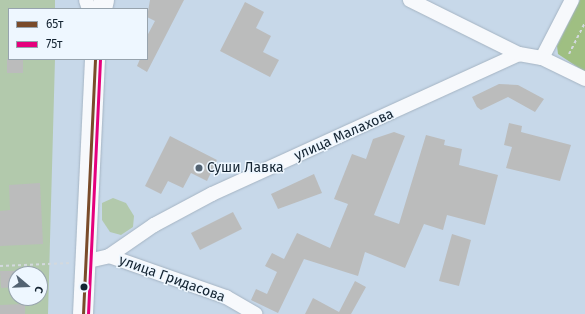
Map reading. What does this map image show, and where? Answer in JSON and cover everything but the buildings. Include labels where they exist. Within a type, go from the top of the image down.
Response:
[{"type":"highway","points":[[83,314],[84,262],[95,60]]},
{"type":"street","points":[[410,0],[519,54],[542,58],[585,79]]},
{"type":"street","points":[[542,58],[572,0]]},
{"type":"street","name":"улица Малахова","points":[[110,256],[154,225],[212,194],[519,54]]},
{"type":"street","points":[[84,262],[110,256]]},
{"type":"street","name":"улица Гридасова","points":[[110,256],[226,297],[256,314]]},
{"type":"path","points":[[570,54],[585,23]]},
{"type":"path","points":[[0,266],[84,262]]},
{"type":"green space","points":[[0,0],[55,0],[55,8],[8,8],[8,60],[55,60],[48,314],[0,314]]},
{"type":"green space","points":[[580,0],[585,0],[585,72],[558,54],[557,46]]},
{"type":"green space","points":[[113,198],[126,203],[134,216],[133,227],[121,235],[110,232],[102,220],[102,203]]},
{"type":"transit line","name":"65т","points":[[83,314],[95,60]]},
{"type":"transit line","name":"75т","points":[[88,314],[100,60]]},
{"type":"place","name":"Суши Лавка","points":[[199,168]]}]
